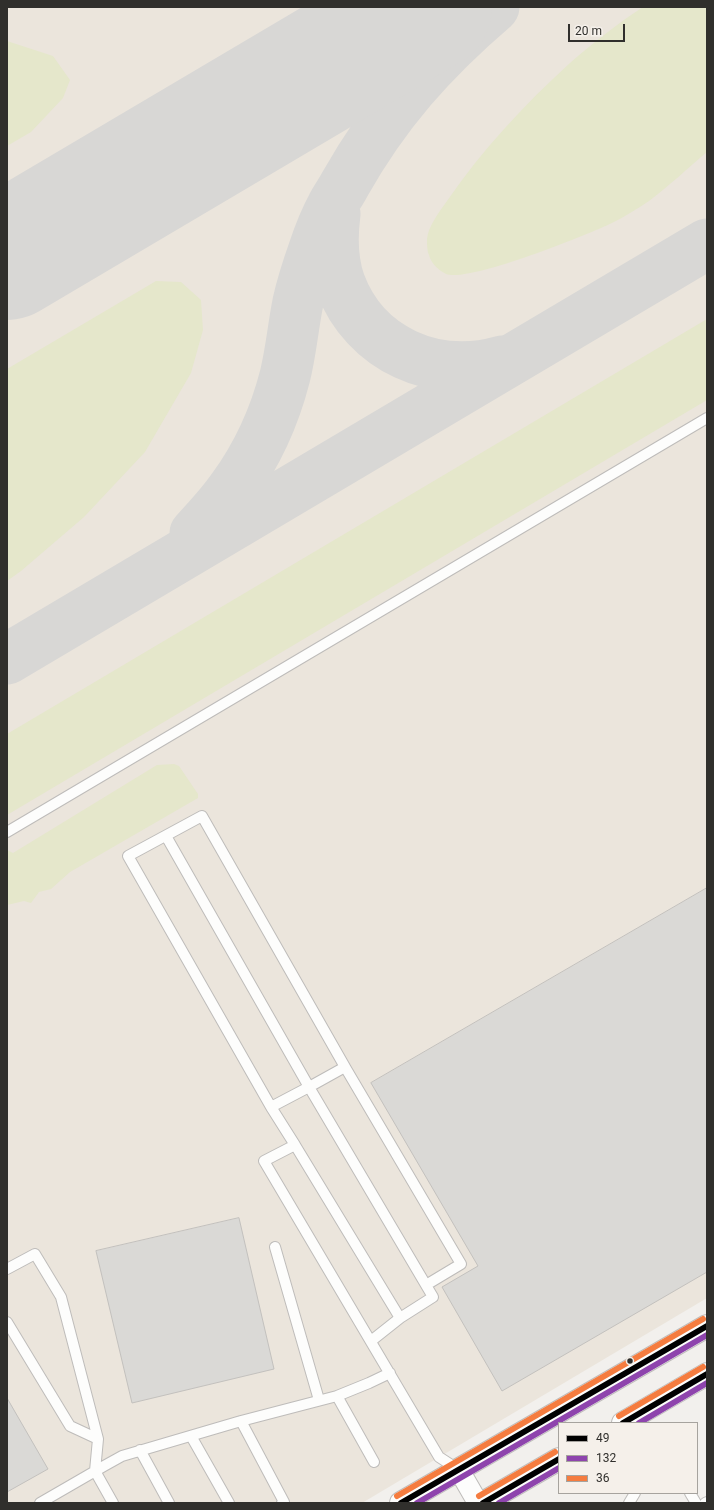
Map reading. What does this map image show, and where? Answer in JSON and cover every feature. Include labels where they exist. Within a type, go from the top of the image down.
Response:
[{"type":"main road","points":[[401,1503],[707,1326]]},
{"type":"main road","points":[[626,1422],[647,1417],[707,1374]]},
{"type":"main road","points":[[483,1503],[558,1460]]},
{"type":"street","points":[[459,1470],[478,1503]]},
{"type":"lane","points":[[7,832],[707,418]]},
{"type":"lane","points":[[400,1318],[271,1107],[128,856],[202,816],[345,1067],[461,1264],[426,1285]]},
{"type":"lane","points":[[166,836],[309,1087],[433,1297],[400,1318],[371,1341]]},
{"type":"lane","points":[[271,1107],[345,1067]]},
{"type":"lane","points":[[295,1145],[264,1161],[439,1457],[459,1470]]},
{"type":"lane","points":[[275,1247],[319,1400]]},
{"type":"lane","points":[[7,1269],[35,1254],[61,1297],[98,1438],[95,1471],[113,1503]]},
{"type":"lane","points":[[7,1322],[70,1426],[98,1438]]},
{"type":"lane","points":[[46,1501],[122,1456],[241,1421],[337,1396],[390,1373]]},
{"type":"lane","points":[[337,1396],[374,1462]]},
{"type":"lane","points":[[241,1421],[284,1502],[282,1503]]},
{"type":"lane","points":[[192,1436],[228,1503]]},
{"type":"lane","points":[[140,1450],[169,1503]]},
{"type":"lane","points":[[629,1503],[634,1494]]},
{"type":"lane","points":[[691,1494],[696,1503]]},
{"type":"shaded area","points":[[7,7],[707,7],[707,1298],[362,1503],[7,1503]]},
{"type":"green space","points":[[643,7],[707,7],[707,152],[649,201],[599,229],[554,247],[478,272],[458,275],[446,274],[440,270],[435,266],[428,253],[428,234],[438,214],[460,182],[489,146],[536,95],[587,48]]},
{"type":"green space","points":[[7,41],[53,56],[70,80],[63,98],[31,132],[7,146]]},
{"type":"green space","points":[[156,281],[181,282],[201,300],[203,330],[191,373],[145,452],[84,517],[21,571],[7,581],[7,369]]},
{"type":"green space","points":[[707,319],[707,400],[7,815],[7,734]]},
{"type":"green space","points":[[174,764],[179,766],[198,794],[198,798],[70,872],[51,889],[39,892],[31,903],[24,901],[7,905],[7,850],[13,853],[157,765]]},
{"type":"building","points":[[707,888],[707,1272],[502,1391],[442,1287],[478,1266],[371,1083]]},
{"type":"building","points":[[239,1218],[274,1369],[132,1403],[96,1251]]},
{"type":"building","points":[[7,1398],[48,1469],[7,1492]]},
{"type":"taxiway","points":[[195,533],[224,500],[242,475],[250,462],[270,420],[285,376],[303,282],[320,232],[334,203],[360,158],[393,111],[450,47],[494,7]]},
{"type":"taxiway","points":[[335,214],[333,248],[337,274],[351,306],[366,326],[385,342],[405,354],[428,362],[452,366],[477,366],[502,361]]},
{"type":"taxiway","points":[[7,659],[707,244]]},
{"type":"runway","points":[[7,256],[428,7]]},
{"type":"transit line","name":"36","points":[[397,1496],[703,1319]]},
{"type":"transit line","name":"49","points":[[401,1503],[707,1326]]},
{"type":"transit line","name":"132","points":[[417,1503],[707,1335]]},
{"type":"transit line","name":"36","points":[[619,1416],[703,1367]]},
{"type":"transit line","name":"49","points":[[625,1422],[707,1374]]},
{"type":"transit line","name":"132","points":[[641,1422],[707,1383]]},
{"type":"transit line","name":"36","points":[[479,1496],[555,1452]]},
{"type":"transit line","name":"49","points":[[483,1503],[558,1460]]},
{"type":"transit line","name":"132","points":[[499,1503],[558,1469]]}]
